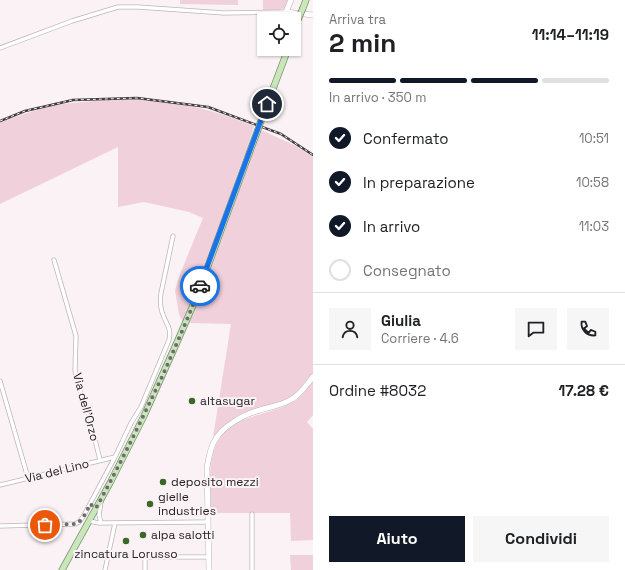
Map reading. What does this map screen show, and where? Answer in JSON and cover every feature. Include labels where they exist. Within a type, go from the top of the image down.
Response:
[{"type":"main road","points":[[286,12],[291,0]]},
{"type":"main road","points":[[301,13],[306,0]]},
{"type":"main road","points":[[301,14],[313,15]]},
{"type":"main road","points":[[62,570],[101,500],[144,416],[178,340],[197,296],[285,56]]},
{"type":"main road","points":[[209,570],[207,467],[215,440],[226,427],[239,418],[292,399],[300,393],[313,377]]},
{"type":"street","points":[[0,48],[72,21],[118,7],[257,12]]},
{"type":"street","points":[[0,526],[76,524],[83,517],[115,457],[131,423],[144,401],[169,340],[169,326],[162,313],[160,302],[173,236]]},
{"type":"street","name":"Via dell'Orzo","points":[[54,260],[76,336],[75,370],[77,383],[88,411],[100,460]]},
{"type":"street","points":[[0,381],[28,478]]},
{"type":"street","name":"Via del Lino","points":[[0,485],[115,457]]},
{"type":"street","points":[[101,500],[101,521]]},
{"type":"street","points":[[90,504],[96,508]]},
{"type":"street","points":[[252,514],[252,570]]},
{"type":"street","points":[[91,518],[115,523],[208,522]]},
{"type":"street","points":[[105,570],[115,523]]},
{"type":"street","points":[[145,570],[145,557],[209,556]]},
{"type":"shaded area","points":[[180,0],[238,0],[238,5],[180,4]]},
{"type":"shaded area","points":[[263,0],[288,0],[285,8],[275,11],[263,11]]},
{"type":"shaded area","points":[[115,99],[180,104],[214,112],[254,126],[246,154],[243,158],[221,222],[183,322],[179,314],[175,291],[180,274],[203,218],[189,212],[144,202],[118,207],[118,147],[0,204],[0,122],[52,105]]},
{"type":"shaded area","points":[[259,129],[296,146],[313,157],[313,373],[297,392],[288,399],[237,416],[213,437],[231,324],[189,323],[227,224]]},
{"type":"shaded area","points":[[313,380],[313,415],[307,422],[313,429],[313,540],[291,541],[290,513],[211,513],[210,479],[212,458],[217,443],[225,432],[234,424],[245,419],[283,407],[295,401]]},
{"type":"shaded area","points":[[290,555],[313,555],[313,570],[291,570]]},
{"type":"railway","points":[[0,121],[25,111],[73,100],[137,98],[208,107],[281,134],[313,155]]},
{"type":"way so far","points":[[45,525],[76,524],[83,517],[90,504],[96,508],[144,416],[197,296],[200,286]]},
{"type":"place","name":"altasugar","points":[[192,401]]},
{"type":"place","name":"deposito mezzi","points":[[163,482]]},
{"type":"place","name":"gielle industries","points":[[150,504]]},
{"type":"place","name":"alpa salotti","points":[[143,535]]},
{"type":"place","name":"zincatura Lorusso","points":[[126,541]]},
{"type":"route","points":[[200,286],[267,104]]}]
